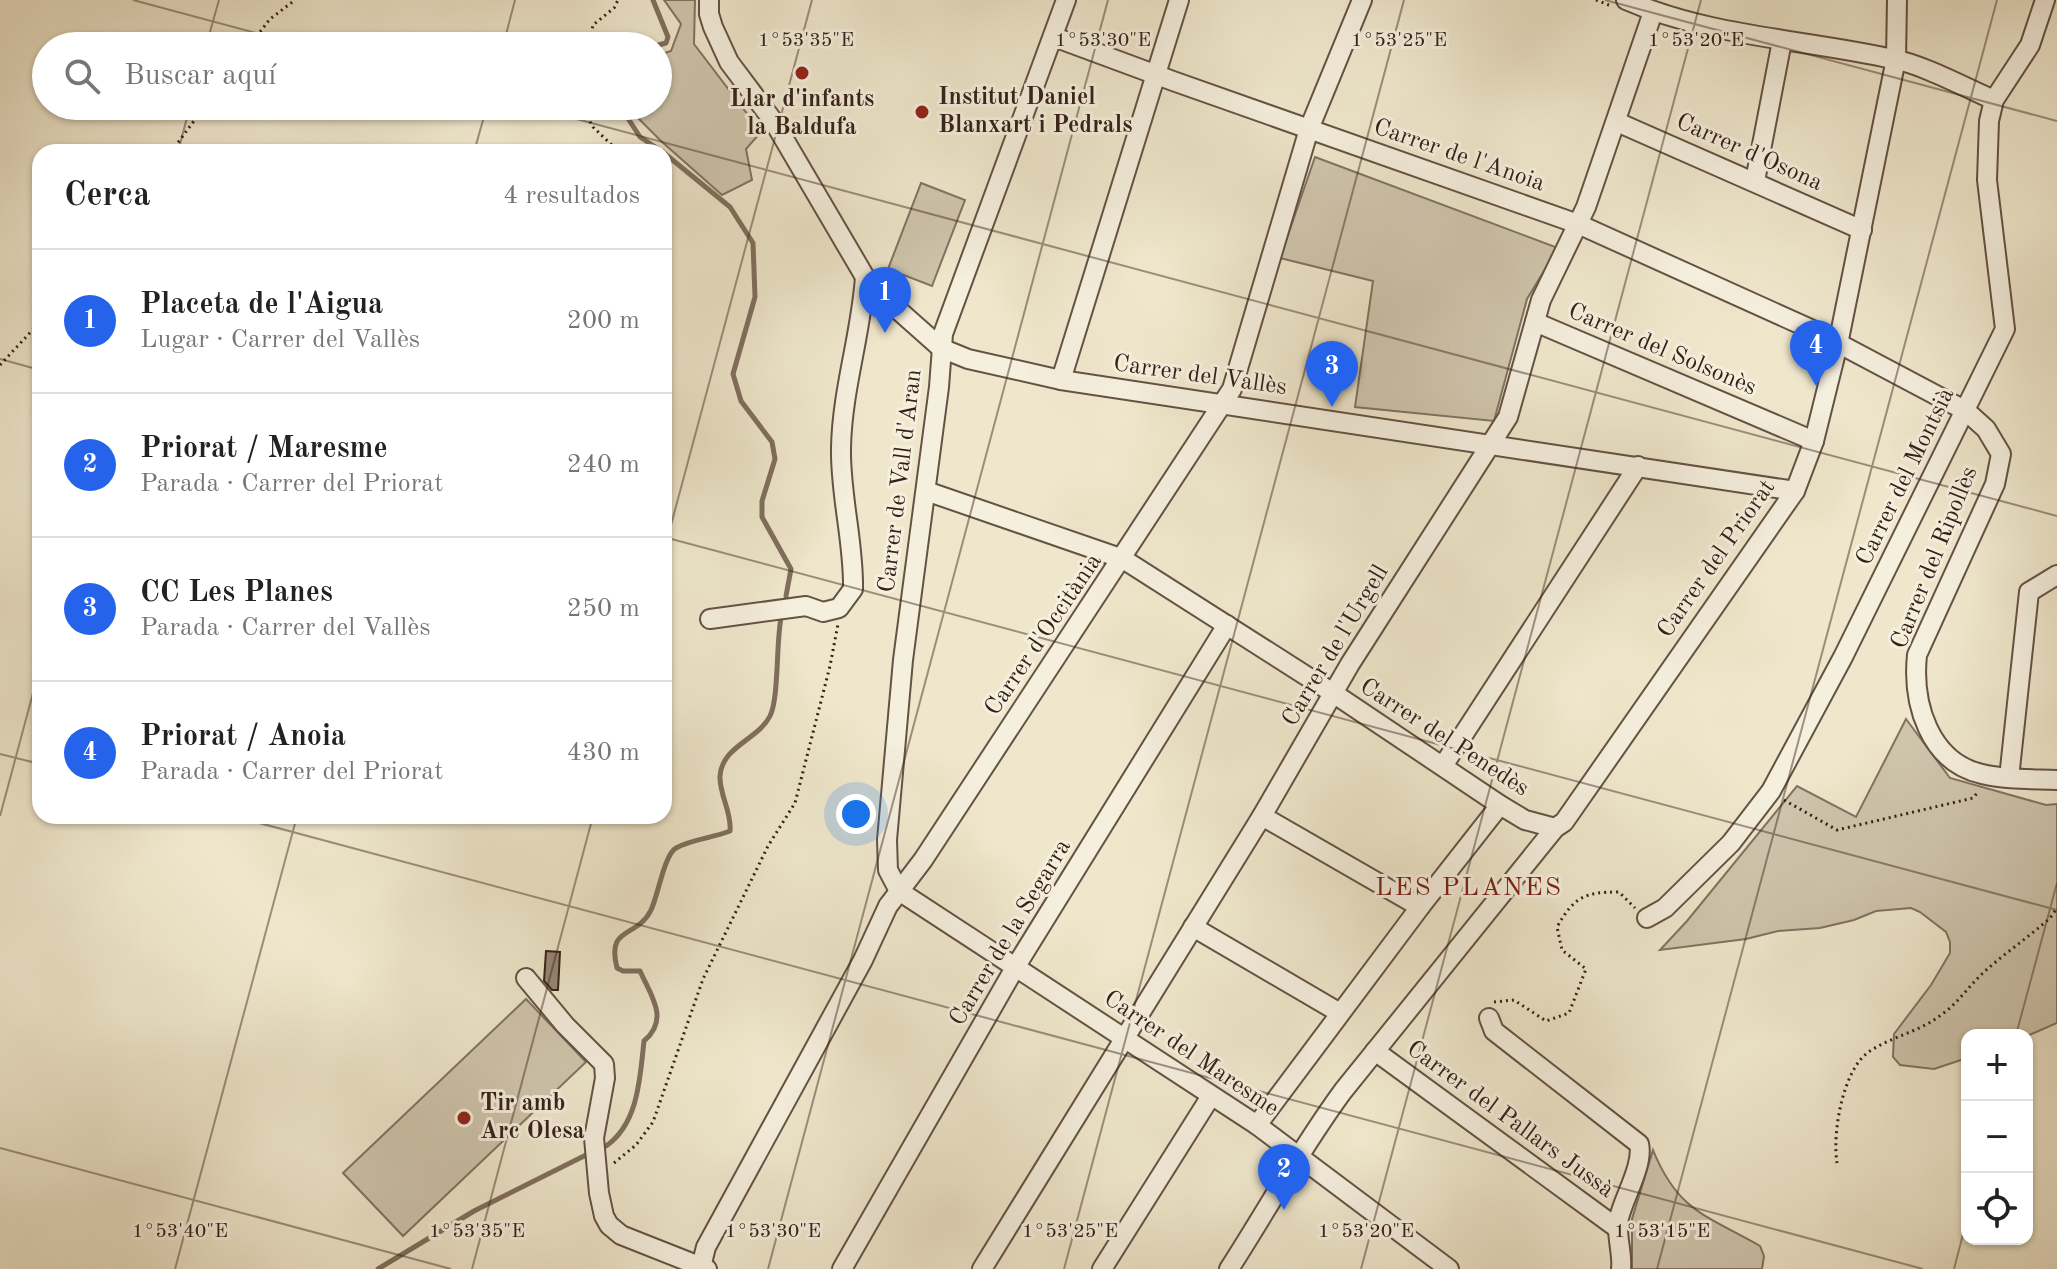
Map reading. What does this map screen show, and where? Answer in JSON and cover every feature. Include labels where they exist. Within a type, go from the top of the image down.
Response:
[{"type":"street","name":"Carrer del Vallès","points":[[709,0],[709,14],[725,54],[774,122],[865,277],[885,299],[941,348],[968,359],[1061,380],[1795,491]]},
{"type":"street","name":"Carrer de Vall d'Aran","points":[[899,891],[888,870],[887,840],[903,660],[939,387],[941,348],[950,309],[1066,0]]},
{"type":"street","points":[[1061,380],[1179,0]]},
{"type":"street","name":"Carrer d'Occitània","points":[[704,1268],[706,1247],[863,960],[888,906],[923,860],[1224,405],[1236,376],[1309,129],[1362,0]]},
{"type":"street","points":[[1626,0],[1653,12],[1782,41],[1896,59],[1994,100]]},
{"type":"street","name":"Carrer del Priorat","points":[[1375,1051],[1555,828],[1564,822],[1795,491],[1814,441],[1862,230],[1896,59],[1897,0]]},
{"type":"street","name":"Carrer del Montsià","points":[[1647,918],[1665,908],[1731,843],[1771,791],[1829,684],[2005,329],[1987,180],[1989,121],[1994,100],[2030,45],[2045,0]]},
{"type":"street","name":"Carrer de l'Urgell","points":[[982,1269],[1262,816],[1333,693],[1508,417],[1541,300],[1578,224],[1617,122],[1653,12]]},
{"type":"street","name":"Carrer de l'Anoia","points":[[1054,37],[1578,224],[1838,344]]},
{"type":"street","points":[[1755,181],[1782,41]]},
{"type":"street","name":"Carrer d'Osona","points":[[1617,122],[1862,230]]},
{"type":"street","points":[[710,619],[806,606],[831,610],[853,589],[841,446],[846,395],[863,312],[865,277]]},
{"type":"street","name":"Carrer del Solsonès","points":[[1535,322],[1814,441]]},
{"type":"street","name":"Carrer del Ripollès","points":[[1838,344],[1966,411],[1986,429],[2001,454],[1995,484],[1917,655],[1914,681],[1921,716],[1935,742],[1954,764],[1985,775],[2057,780]]},
{"type":"street","points":[[1443,766],[1638,466]]},
{"type":"street","name":"Carrer del Penedès","points":[[926,491],[1123,559],[1333,693],[1500,805],[1525,820],[1555,828]]},
{"type":"street","points":[[2009,778],[2029,592],[2057,575]]},
{"type":"street","name":"Carrer de la Segarra","points":[[842,1269],[1016,966],[1227,625]]},
{"type":"street","points":[[1257,1125],[1500,805]]},
{"type":"street","points":[[1262,816],[1420,907]]},
{"type":"street","name":"Carrer del Maresme","points":[[899,891],[1257,1125],[1425,1262],[1449,1269]]},
{"type":"street","points":[[1193,927],[1340,1013]]},
{"type":"street","points":[[526,978],[565,1025],[604,1064],[605,1078],[594,1138],[601,1207],[609,1225],[615,1231],[704,1268]]},
{"type":"street","points":[[1490,1010],[1494,1031],[1639,1144],[1639,1158],[1617,1228],[1621,1269]]},
{"type":"street","points":[[1229,1269],[1310,1136],[1375,1051]]},
{"type":"street","name":"Carrer del Pallars Jussà","points":[[1375,1051],[1617,1228]]},
{"type":"street","points":[[1102,1269],[1211,1096]]},
{"type":"path","points":[[260,32],[270,19],[295,0]]},
{"type":"path","points":[[592,32],[593,25],[614,8],[618,0]]},
{"type":"path","points":[[177,144],[195,120]]},
{"type":"path","points":[[589,120],[611,144]]},
{"type":"path","points":[[0,365],[32,331]]},
{"type":"path","points":[[598,1175],[636,1145],[653,1122],[703,979],[768,846],[795,803],[836,640],[831,610]]},
{"type":"path","points":[[1771,791],[1837,830],[1973,798],[1985,775]]},
{"type":"path","points":[[1490,1010],[1514,1000],[1546,1021],[1569,1013],[1586,969],[1562,950],[1557,927],[1570,904],[1593,892],[1619,892],[1647,918]]},
{"type":"path","points":[[1837,1163],[1834,1144],[1839,1116],[1862,1056],[1919,1030],[1943,1014],[1986,970],[2050,918],[2057,908]]},
{"type":"shaded area","points":[[664,0],[695,0],[694,44],[761,132],[746,149],[752,180],[722,195],[672,151],[672,144],[664,144],[640,120],[672,120],[672,48],[681,24]]},
{"type":"shaded area","points":[[1315,157],[1558,248],[1527,299],[1494,421],[1355,407],[1373,281],[1280,258]]},
{"type":"shaded area","points":[[921,183],[965,200],[932,286],[888,269]]},
{"type":"shaded area","points":[[1906,719],[1950,778],[2046,805],[2057,804],[2057,1023],[2033,1033],[2033,1029],[1961,1029],[1961,1060],[1934,1069],[1900,1065],[1893,1057],[1894,1034],[1931,985],[1950,953],[1946,932],[1911,908],[1876,911],[1820,928],[1778,931],[1746,939],[1660,950],[1797,786],[1856,817]]},
{"type":"shaded area","name":"Tir amb Arc Olesa","points":[[526,999],[586,1062],[403,1236],[343,1173]]},
{"type":"shaded area","points":[[1653,1150],[1663,1171],[1684,1200],[1710,1219],[1760,1246],[1764,1256],[1762,1269],[1632,1269],[1632,1219]]},
{"type":"building","points":[[546,951],[560,952],[558,990],[552,990],[544,981]]},
{"type":"waterway","points":[[653,0],[666,32]]},
{"type":"waterway","points":[[629,120],[640,137],[651,144]]},
{"type":"waterway","points":[[672,160],[730,207],[753,243],[755,297],[733,374],[741,401],[772,442],[775,459],[762,501],[762,517],[791,569],[786,596]]},
{"type":"waterway","points":[[606,1146],[617,1136],[631,1112],[639,1084],[644,1041],[652,1033],[657,1016],[653,998],[640,971],[617,968],[616,945],[619,938],[645,919],[651,910],[672,852],[689,843],[730,831],[720,783],[722,766],[727,757],[770,716],[775,697],[781,618]]},
{"type":"waterway","points":[[378,1269],[474,1211],[586,1155]]},
{"type":"place","name":"Llar d'infants la Baldufa","points":[[802,73]]},
{"type":"place","name":"Institut Daniel Blanxart i Pedrals","points":[[922,112]]},
{"type":"place","name":"Placeta de l'Aigua","points":[[885,333]]},
{"type":"place","name":"Priorat / Anoia","points":[[1816,386]]},
{"type":"place","name":"CC Les Planes","points":[[1332,407]]},
{"type":"place","name":"Tir amb Arc Olesa","points":[[464,1118]]},
{"type":"place","name":"Priorat / Maresme","points":[[1284,1210]]},
{"type":"district","name":"LES PLANES","points":[[1469,888]]}]
